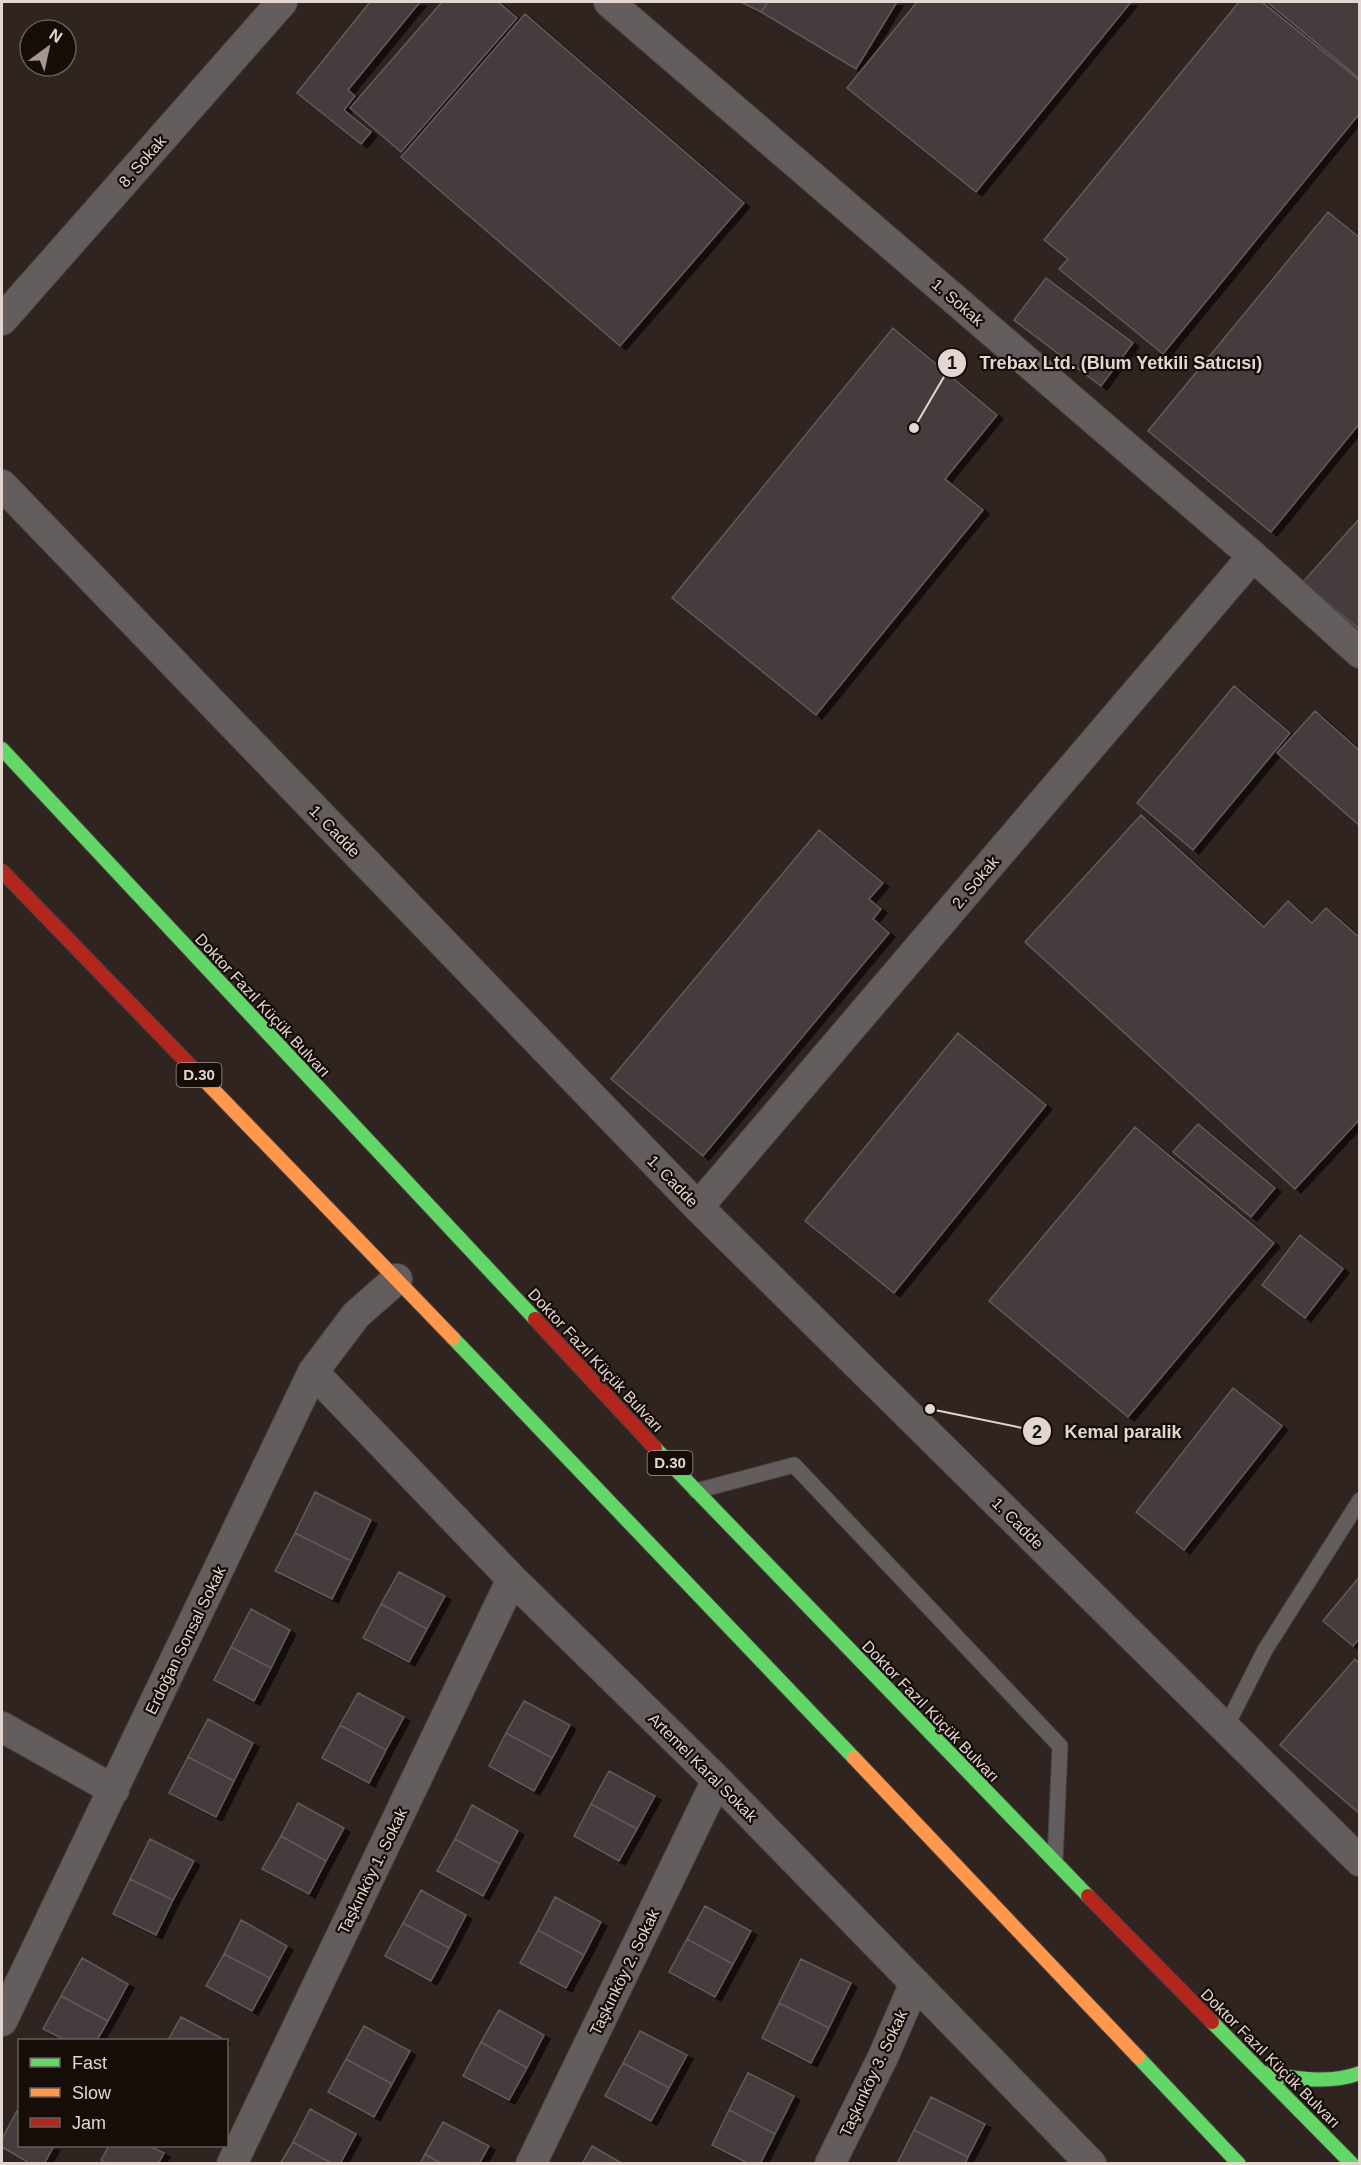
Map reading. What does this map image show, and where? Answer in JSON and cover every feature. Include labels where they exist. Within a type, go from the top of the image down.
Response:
[{"type":"main road","name":"Doktor Fazıl Küçük Bulvarı","points":[[2,749],[696,1491],[1054,1862],[1352,2163]]},
{"type":"main road","name":"D.30","points":[[2,871],[398,1279],[1239,2163]]},
{"type":"main road","points":[[1263,2073],[1305,2080],[1352,2078],[1359,2073]]},
{"type":"street","name":"8. Sokak","points":[[2,320],[282,2]]},
{"type":"street","name":"1. Sokak","points":[[609,2],[1253,556],[1359,653]]},
{"type":"street","name":"1. Cadde","points":[[2,485],[698,1207],[1359,1862]]},
{"type":"street","name":"2. Sokak","points":[[698,1207],[1253,556]]},
{"type":"street","name":"Erdoğan Sonsal Sokak","points":[[2,2022],[314,1372],[356,1315],[398,1279]]},
{"type":"street","name":"Artemel Karal Sokak","points":[[314,1372],[512,1579],[717,1780],[1091,2163]]},
{"type":"street","name":"Taşkınköy 1. Sokak","points":[[232,2163],[512,1579]]},
{"type":"street","points":[[2,1727],[114,1790]]},
{"type":"street","name":"Taşkınköy 2. Sokak","points":[[531,2163],[717,1780]]},
{"type":"street","name":"Taşkınköy 3. Sokak","points":[[830,2163],[883,2057],[915,1983]]},
{"type":"lane","points":[[696,1491],[794,1465],[1060,1746],[1054,1862]]},
{"type":"lane","points":[[1225,1729],[1265,1650],[1359,1500]]},
{"type":"building","points":[[370,2],[420,2],[348,90],[355,96],[344,110],[371,132],[361,144],[297,93]]},
{"type":"building","points":[[442,2],[498,2],[517,18],[401,152],[350,108]]},
{"type":"building","points":[[741,2],[768,2],[761,12]]},
{"type":"building","points":[[768,2],[897,2],[856,69],[761,12]]},
{"type":"building","points":[[917,2],[1131,2],[976,192],[847,88]]},
{"type":"building","points":[[1239,2],[1262,2],[1360,81],[1360,113],[1163,354],[1059,269],[1068,259],[1044,240]]},
{"type":"building","points":[[1267,2],[1360,2],[1360,79]]},
{"type":"building","points":[[525,14],[744,203],[620,346],[401,157]]},
{"type":"building","points":[[1328,212],[1360,238],[1360,423],[1271,532],[1148,431]]},
{"type":"building","points":[[1046,278],[1133,343],[1101,386],[1014,320]]},
{"type":"building","points":[[893,328],[997,415],[945,479],[983,510],[816,715],[672,598]]},
{"type":"building","points":[[1360,518],[1360,630],[1303,582]]},
{"type":"building","points":[[1234,686],[1290,733],[1193,850],[1137,803]]},
{"type":"building","points":[[1315,711],[1360,751],[1360,826],[1277,753]]},
{"type":"building","points":[[1141,815],[1264,927],[1288,901],[1312,923],[1326,908],[1360,938],[1360,1119],[1295,1189],[1025,942]]},
{"type":"building","points":[[819,830],[883,883],[869,899],[881,909],[873,919],[889,933],[703,1156],[611,1079]]},
{"type":"building","points":[[958,1033],[1046,1105],[894,1293],[805,1221]]},
{"type":"building","points":[[1198,1124],[1275,1188],[1251,1217],[1173,1152]]},
{"type":"building","points":[[1135,1127],[1274,1243],[1128,1417],[989,1301]]},
{"type":"building","points":[[1300,1235],[1343,1269],[1305,1318],[1262,1285]]},
{"type":"building","points":[[1233,1388],[1282,1426],[1184,1550],[1136,1512]]},
{"type":"building","points":[[315,1492],[371,1520],[351,1561],[295,1533]]},
{"type":"building","points":[[295,1533],[351,1561],[332,1599],[275,1571]]},
{"type":"building","points":[[399,1572],[445,1596],[427,1629],[381,1604]]},
{"type":"building","points":[[1360,1576],[1360,1638],[1353,1646],[1323,1621]]},
{"type":"building","points":[[381,1604],[427,1629],[409,1662],[363,1638]]},
{"type":"building","points":[[251,1609],[290,1630],[271,1668],[231,1647]]},
{"type":"building","points":[[231,1647],[271,1668],[254,1701],[214,1680]]},
{"type":"building","points":[[1355,1659],[1360,1664],[1360,1814],[1280,1745]]},
{"type":"building","points":[[358,1693],[404,1717],[386,1750],[340,1725]]},
{"type":"building","points":[[524,1701],[570,1725],[552,1758],[506,1733]]},
{"type":"building","points":[[208,1719],[253,1743],[234,1781],[188,1757]]},
{"type":"building","points":[[340,1725],[386,1750],[369,1783],[322,1758]]},
{"type":"building","points":[[506,1733],[552,1758],[534,1791],[489,1766]]},
{"type":"building","points":[[188,1757],[234,1781],[216,1817],[169,1793]]},
{"type":"building","points":[[609,1771],[655,1796],[637,1829],[591,1804]]},
{"type":"building","points":[[298,1803],[344,1828],[326,1861],[281,1836]]},
{"type":"building","points":[[591,1804],[637,1829],[619,1861],[574,1836]]},
{"type":"building","points":[[472,1805],[518,1831],[500,1864],[455,1839]]},
{"type":"building","points":[[281,1836],[326,1861],[309,1894],[262,1869]]},
{"type":"building","points":[[150,1839],[194,1861],[173,1900],[130,1879]]},
{"type":"building","points":[[455,1839],[500,1864],[483,1896],[437,1871]]},
{"type":"building","points":[[130,1879],[173,1900],[156,1935],[113,1914]]},
{"type":"building","points":[[421,1890],[466,1915],[449,1948],[403,1923]]},
{"type":"building","points":[[555,1897],[601,1922],[584,1955],[538,1930]]},
{"type":"building","points":[[705,1906],[751,1931],[733,1964],[687,1939]]},
{"type":"building","points":[[241,1920],[287,1946],[270,1978],[224,1954]]},
{"type":"building","points":[[403,1923],[449,1948],[431,1981],[385,1956]]},
{"type":"building","points":[[538,1930],[584,1955],[566,1988],[520,1963]]},
{"type":"building","points":[[687,1939],[733,1964],[715,1997],[669,1972]]},
{"type":"building","points":[[224,1954],[270,1978],[252,2011],[206,1986]]},
{"type":"building","points":[[82,1958],[128,1984],[108,2021],[61,1996]]},
{"type":"building","points":[[801,1959],[851,1983],[829,2028],[779,2003]]},
{"type":"building","points":[[61,1996],[108,2021],[98,2039],[63,2039],[43,2029]]},
{"type":"building","points":[[779,2003],[829,2028],[811,2063],[762,2038]]},
{"type":"building","points":[[499,2010],[544,2035],[527,2068],[481,2042]]},
{"type":"building","points":[[181,2017],[223,2039],[169,2039]]},
{"type":"building","points":[[364,2026],[410,2051],[392,2084],[346,2059]]},
{"type":"building","points":[[640,2031],[687,2055],[669,2088],[623,2063]]},
{"type":"building","points":[[481,2042],[527,2068],[509,2100],[463,2076]]},
{"type":"building","points":[[346,2059],[392,2084],[374,2117],[328,2092]]},
{"type":"building","points":[[623,2063],[669,2088],[651,2121],[605,2096]]},
{"type":"building","points":[[748,2073],[794,2096],[775,2134],[729,2110]]},
{"type":"building","points":[[931,2097],[985,2124],[968,2157],[914,2130]]},
{"type":"building","points":[[310,2109],[356,2134],[340,2164],[333,2164],[293,2142]]},
{"type":"building","points":[[729,2110],[775,2134],[760,2164],[749,2164],[712,2145]]},
{"type":"building","points":[[17,2111],[18,2147],[53,2147],[44,2164],[31,2164],[2,2147],[2,2139]]},
{"type":"building","points":[[443,2122],[489,2146],[479,2164],[442,2164],[425,2154]]},
{"type":"building","points":[[914,2130],[968,2157],[965,2164],[897,2164]]},
{"type":"building","points":[[293,2142],[333,2164],[280,2164]]},
{"type":"building","points":[[592,2146],[623,2164],[582,2164]]},
{"type":"building","points":[[108,2147],[152,2147],[164,2153],[158,2164],[106,2164],[101,2160]]},
{"type":"building","points":[[425,2154],[442,2164],[420,2164]]},
{"type":"traffic: fast","points":[[2,749],[535,1319]]},
{"type":"traffic: fast","points":[[453,1338],[854,1758]]},
{"type":"traffic: fast","points":[[655,1448],[1088,1896]]},
{"type":"traffic: fast","points":[[1212,2022],[1352,2164]]},
{"type":"traffic: fast","points":[[1138,2057],[1239,2164]]},
{"type":"traffic: fast","points":[[1263,2073],[1324,2080],[1360,2073]]},
{"type":"traffic: slow","points":[[205,1081],[453,1338]]},
{"type":"traffic: slow","points":[[854,1758],[1138,2057]]},
{"type":"traffic: jam","points":[[2,871],[205,1081]]},
{"type":"traffic: jam","points":[[535,1319],[655,1448]]},
{"type":"traffic: jam","points":[[1088,1896],[1212,2022]]},
{"type":"place","name":"Trebax Ltd. (Blum Yetkili Satıcısı)","points":[[914,428]]},
{"type":"place","name":"Kemal paralik","points":[[930,1409]]}]
